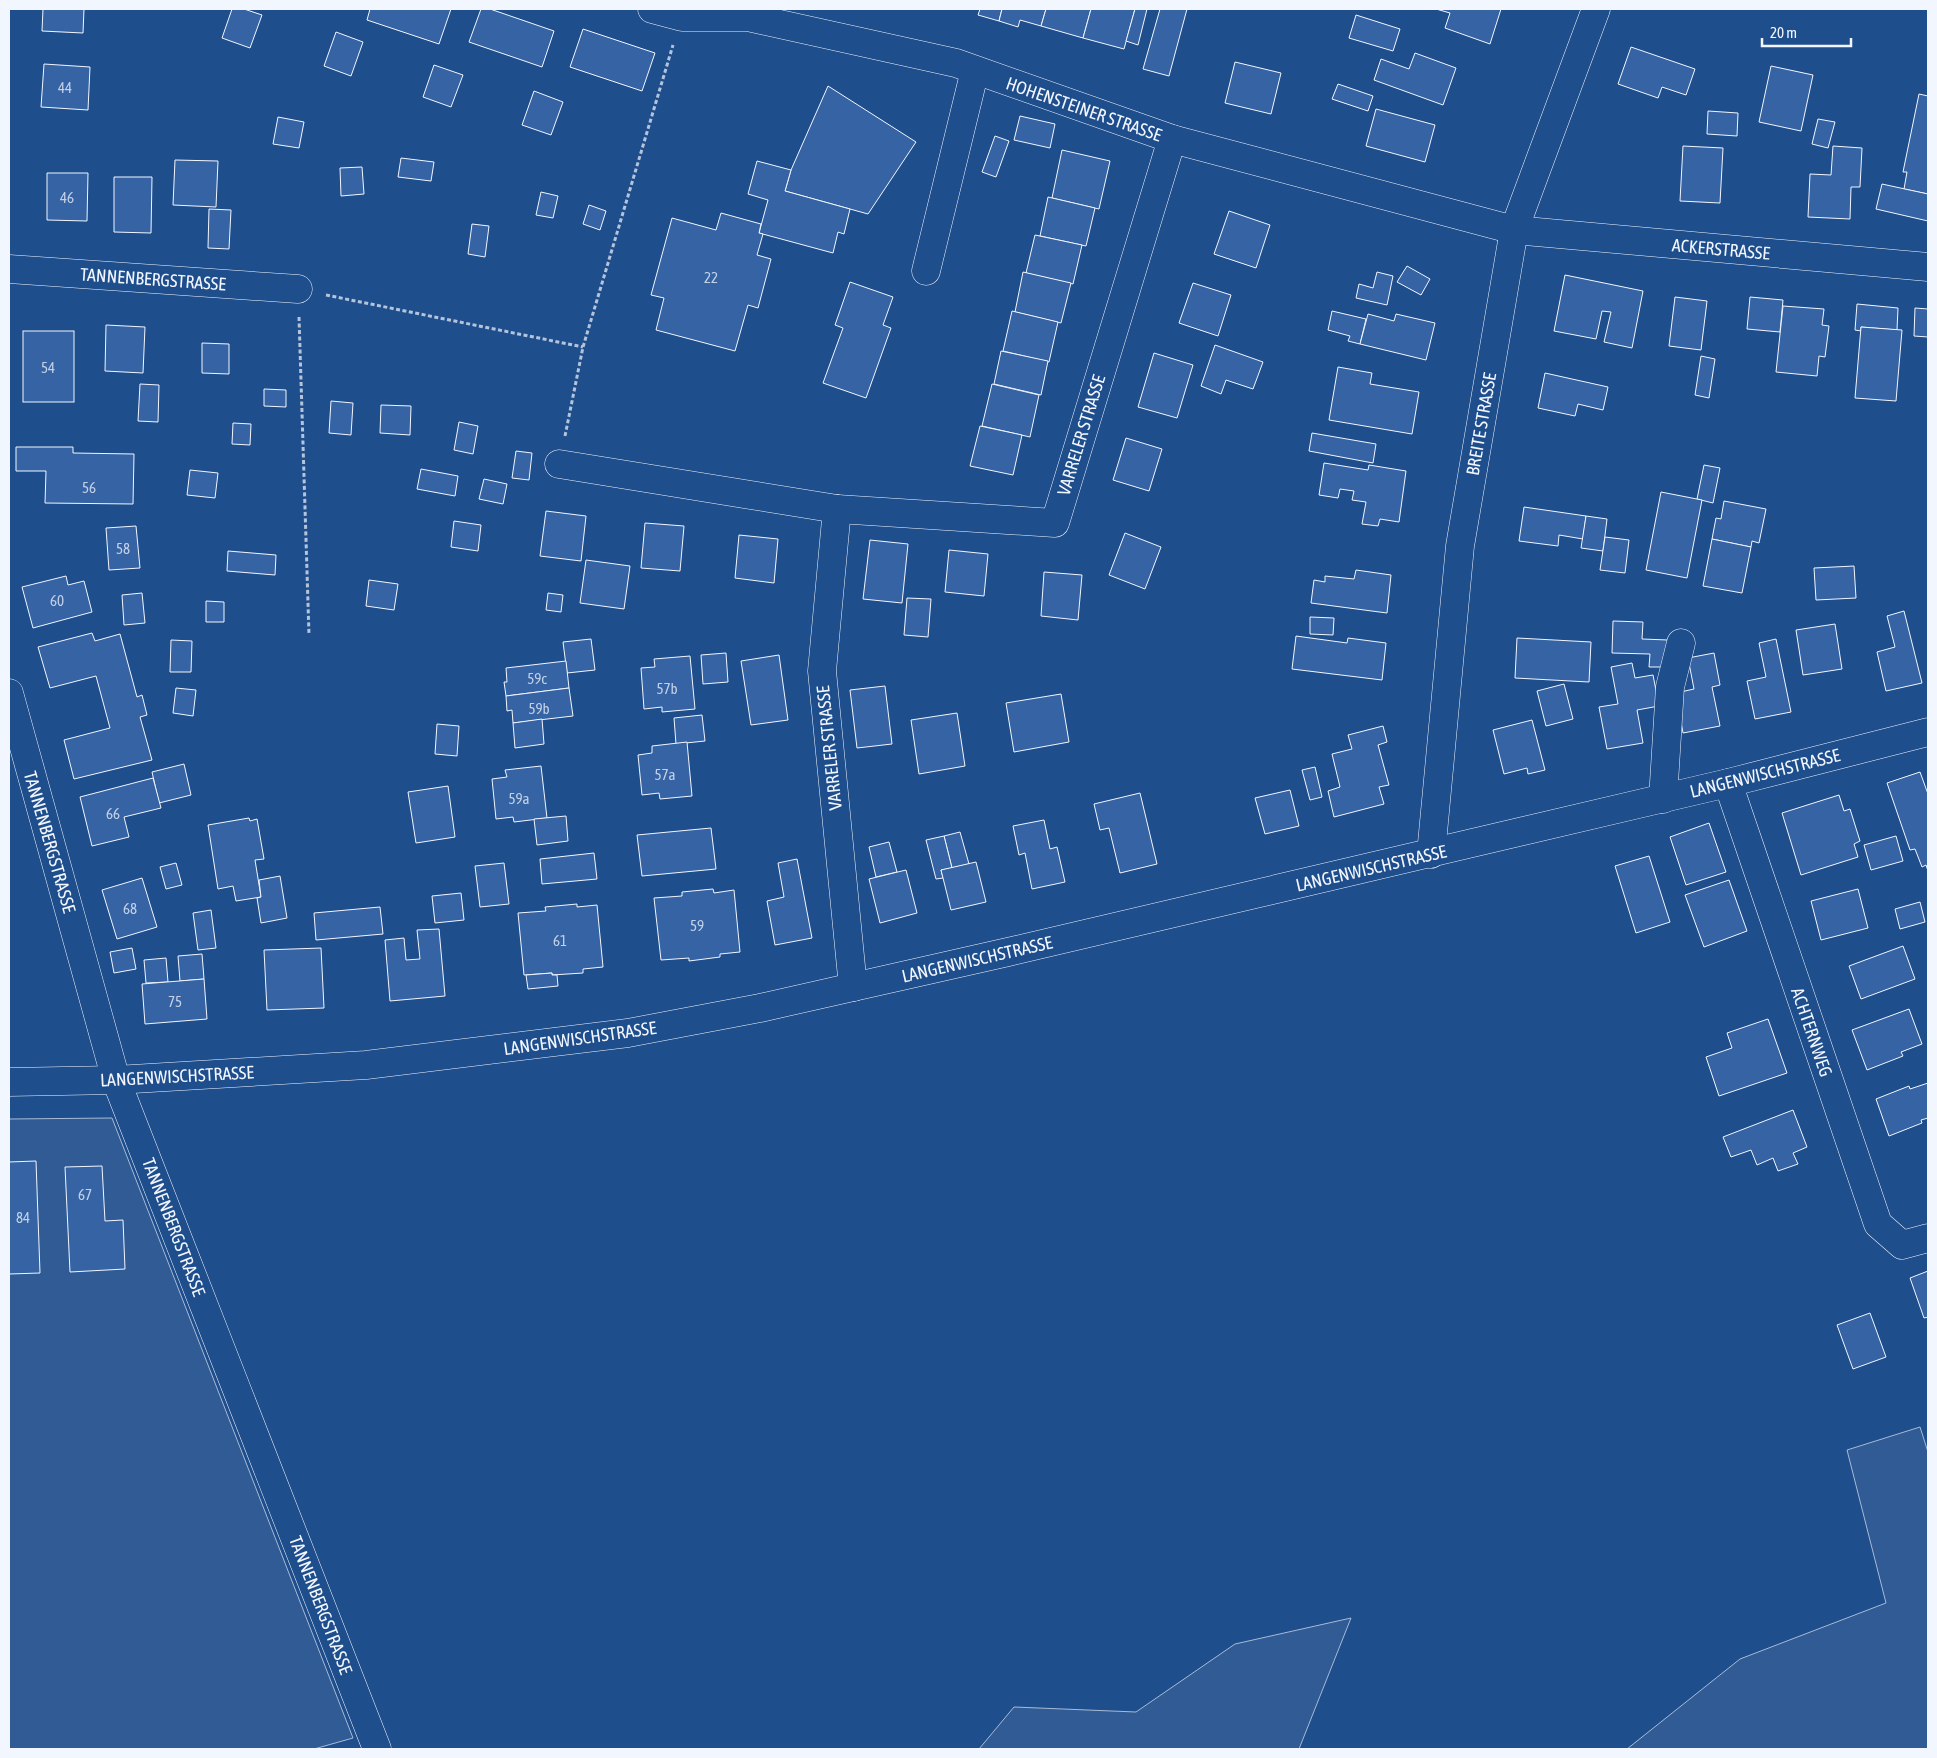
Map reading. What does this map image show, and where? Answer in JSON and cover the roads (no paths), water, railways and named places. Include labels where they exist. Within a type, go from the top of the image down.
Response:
[{"type":"street","name":"HOHENSTEINER STRASSE","points":[[652,9],[682,17],[748,17],[956,64],[1172,139],[1514,230]]},
{"type":"street","name":"BREITE STRASSE","points":[[1431,854],[1460,546],[1514,230],[1596,9]]},
{"type":"street","points":[[926,271],[975,70]]},
{"type":"street","name":"VARRELER STRASSE","points":[[559,464],[837,509],[1054,523],[1172,139]]},
{"type":"street","name":"ACKERSTRASSE","points":[[1514,230],[1928,267]]},
{"type":"street","name":"TANNENBERGSTRASSE","points":[[9,269],[298,289]]},
{"type":"street","name":"VARRELER STRASSE","points":[[837,509],[822,671],[853,987]]},
{"type":"street","points":[[1663,799],[1670,687],[1681,643]]},
{"type":"street","name":"TANNENBERGSTRASSE","points":[[9,693],[116,1080],[377,1749]]},
{"type":"street","name":"LANGENWISCHSTRASSE","points":[[9,1082],[116,1080],[366,1066],[609,1036],[751,1010],[1431,854],[1728,784],[1928,732]]},
{"type":"street","name":"ACHTERNWEG","points":[[1728,784],[1878,1224],[1902,1245],[1928,1238]]}]
